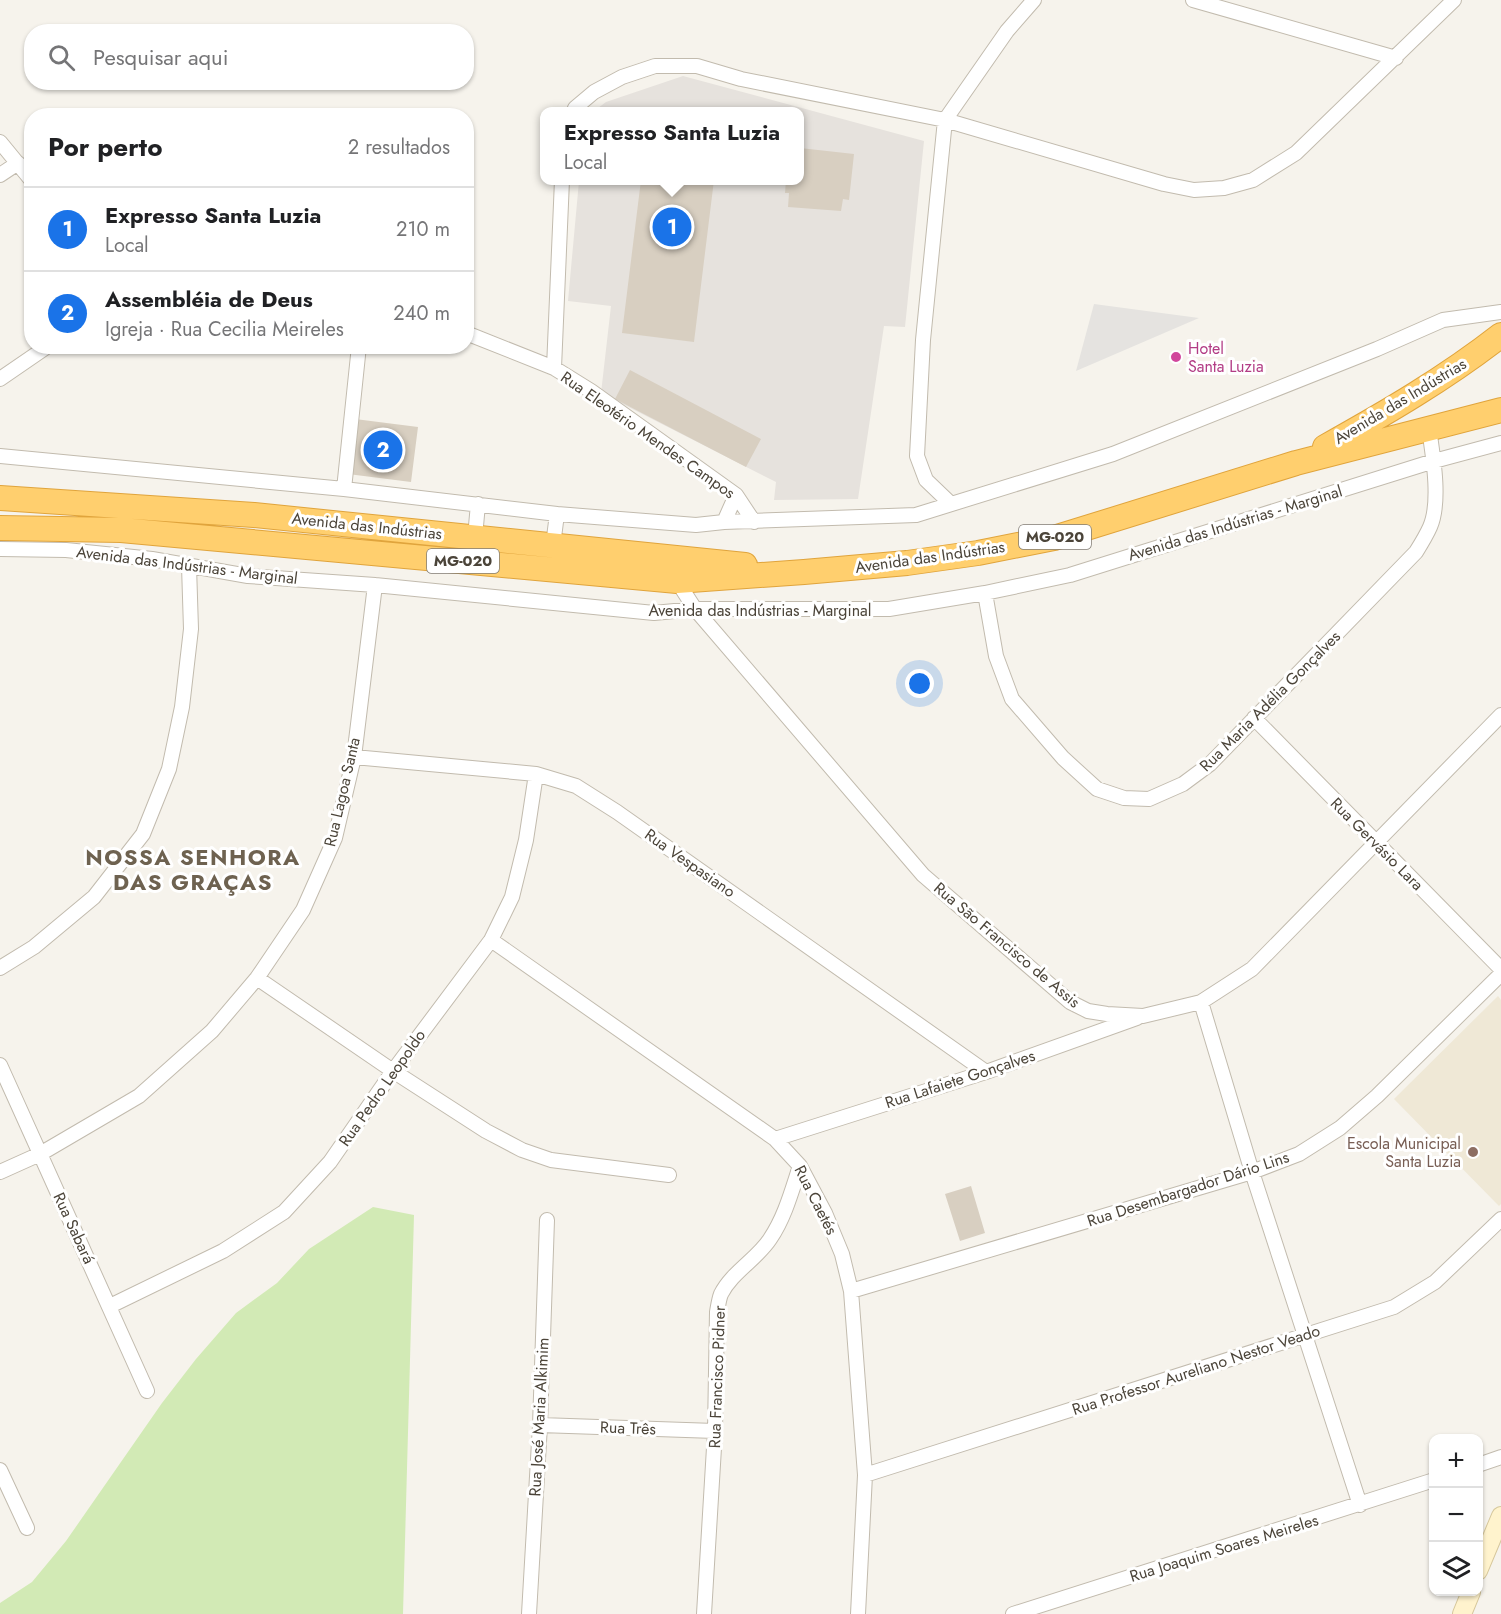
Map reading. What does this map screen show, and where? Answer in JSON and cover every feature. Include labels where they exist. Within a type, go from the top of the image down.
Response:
[{"type":"highway","name":"Avenida das Indústrias","points":[[1296,463],[1401,404],[1467,361],[1501,335]]},
{"type":"highway","name":"Avenida das Indústrias","points":[[0,528],[121,530],[677,581],[804,572],[907,563],[978,553],[1054,538],[1296,463],[1501,410]]},
{"type":"highway","name":"Avenida das Indústrias","points":[[0,498],[254,515],[804,572]]},
{"type":"main road","points":[[1483,1561],[1501,1516]]},
{"type":"main road","points":[[1462,1614],[1469,1596]]},
{"type":"street","points":[[950,503],[926,480],[917,456],[923,340],[945,120],[1007,31],[1034,0]]},
{"type":"street","points":[[1193,0],[1396,58]]},
{"type":"street","points":[[578,107],[594,92],[622,76],[656,66],[697,66],[741,79],[945,120],[1164,184],[1194,190],[1224,188],[1253,180],[1296,153],[1454,0]]},
{"type":"street","points":[[0,142],[24,171]]},
{"type":"street","points":[[0,175],[18,163]]},
{"type":"street","points":[[554,368],[562,185]]},
{"type":"street","points":[[0,456],[344,489],[557,514],[696,525],[916,515],[1113,454],[1377,349],[1443,320],[1501,312]]},
{"type":"street","name":"Rua Eleotério Mendes Campos","points":[[474,336],[554,368],[591,391],[736,495],[754,522]]},
{"type":"street","points":[[0,379],[36,354]]},
{"type":"street","points":[[344,489],[358,354]]},
{"type":"street","name":"Rua Maria Adélia Gonçalves","points":[[985,593],[996,657],[1012,699],[1063,758],[1097,789],[1124,798],[1149,799],[1183,784],[1210,764],[1416,552],[1431,525],[1435,494],[1434,461],[1429,429]]},
{"type":"street","name":"Avenida das Indústrias - Marginal","points":[[0,549],[66,550],[152,559],[248,576],[375,585],[654,613],[695,609],[889,609],[985,593],[1070,575],[1434,461],[1501,443]]},
{"type":"street","points":[[724,522],[736,495]]},
{"type":"street","points":[[475,537],[478,504]]},
{"type":"street","points":[[115,555],[121,530],[130,517],[149,508]]},
{"type":"street","points":[[553,545],[557,514]]},
{"type":"street","points":[[0,968],[34,947],[94,897],[143,834],[169,769],[182,707],[191,629],[189,566]]},
{"type":"street","name":"Rua São Francisco de Assis","points":[[677,581],[695,609],[923,875],[1070,1002],[1088,1011],[1143,1016],[1201,1002],[1252,969],[1501,715]]},
{"type":"street","name":"Rua Lagoa Santa","points":[[0,1172],[40,1154],[139,1096],[212,1031],[257,978],[303,910],[334,838],[354,757],[375,585]]},
{"type":"street","name":"Rua Gervásio Lara","points":[[1254,718],[1501,969]]},
{"type":"street","name":"Rua Vespasiano","points":[[354,757],[536,774],[576,786],[617,812],[986,1072]]},
{"type":"street","name":"Rua Pedro Leopoldo","points":[[110,1306],[223,1251],[284,1212],[330,1162],[393,1071],[491,940],[512,897],[526,840],[536,774]]},
{"type":"street","name":"Rua Caetés","points":[[491,940],[775,1139],[800,1166],[825,1213],[842,1254],[851,1291],[866,1475],[858,1614]]},
{"type":"street","name":"Rua Desembargador Dário Lins","points":[[851,1291],[1252,1172],[1299,1154],[1340,1128],[1377,1096],[1501,974]]},
{"type":"street","points":[[257,978],[393,1071],[486,1131],[522,1150],[551,1160],[669,1175]]},
{"type":"street","points":[[1201,1002],[1252,1172],[1360,1505]]},
{"type":"street","name":"Rua Lafaiete Gonçalves","points":[[775,1139],[986,1072],[1143,1016]]},
{"type":"street","name":"Rua Sabará","points":[[0,1065],[147,1390]]},
{"type":"street","name":"Rua Francisco Pidner","points":[[704,1614],[715,1431],[717,1312],[720,1295],[729,1282],[751,1262],[770,1239],[786,1209],[800,1166]]},
{"type":"street","name":"Rua Professor Aureliano Nestor Veado","points":[[866,1475],[1394,1307],[1416,1295],[1454,1265],[1501,1219]]},
{"type":"street","name":"Rua José Maria Alkimim","points":[[529,1614],[540,1425],[547,1220]]},
{"type":"street","name":"Rua Três","points":[[540,1425],[715,1431]]},
{"type":"street","points":[[1483,1464],[1501,1457]]},
{"type":"street","points":[[0,1470],[27,1528]]},
{"type":"street","name":"Rua Joaquim Soares Meireles","points":[[1013,1614],[1429,1482]]},
{"type":"shaded area","points":[[683,76],[798,107],[599,107],[606,102]]},
{"type":"shaded area","points":[[804,109],[924,141],[905,327],[884,326],[858,499],[774,500],[776,482],[601,393],[611,306],[568,301],[579,185],[804,185]]},
{"type":"shaded area","points":[[1094,304],[1199,318],[1076,371]]},
{"type":"shaded area","name":"Escola Municipal Santa Luzia","points":[[1498,996],[1501,1000],[1501,1204],[1499,1206],[1394,1099]]},
{"type":"green space","points":[[373,1207],[414,1215],[403,1614],[0,1614],[0,1603],[32,1582],[66,1541],[162,1403],[236,1313],[277,1283],[309,1249]]},
{"type":"building","points":[[804,148],[854,154],[849,200],[843,199],[841,211],[788,207],[789,193],[785,193],[786,185],[804,185]]},
{"type":"building","points":[[640,185],[713,185],[694,342],[622,333]]},
{"type":"building","points":[[630,370],[761,439],[746,467],[615,399]]},
{"type":"building","points":[[355,419],[418,427],[411,482],[348,474]]},
{"type":"building","points":[[971,1186],[985,1233],[960,1241],[945,1194]]},
{"type":"place","name":"Expresso Santa Luzia","points":[[672,227]]},
{"type":"place","name":"Hotel Santa Luzia","points":[[1176,357]]},
{"type":"place","name":"Assembléia de Deus","points":[[383,450]]},
{"type":"place","name":"Escola Municipal Santa Luzia","points":[[1473,1152]]},
{"type":"district","name":"NOSSA SENHORA DAS GRAÇAS","points":[[193,870]]}]
